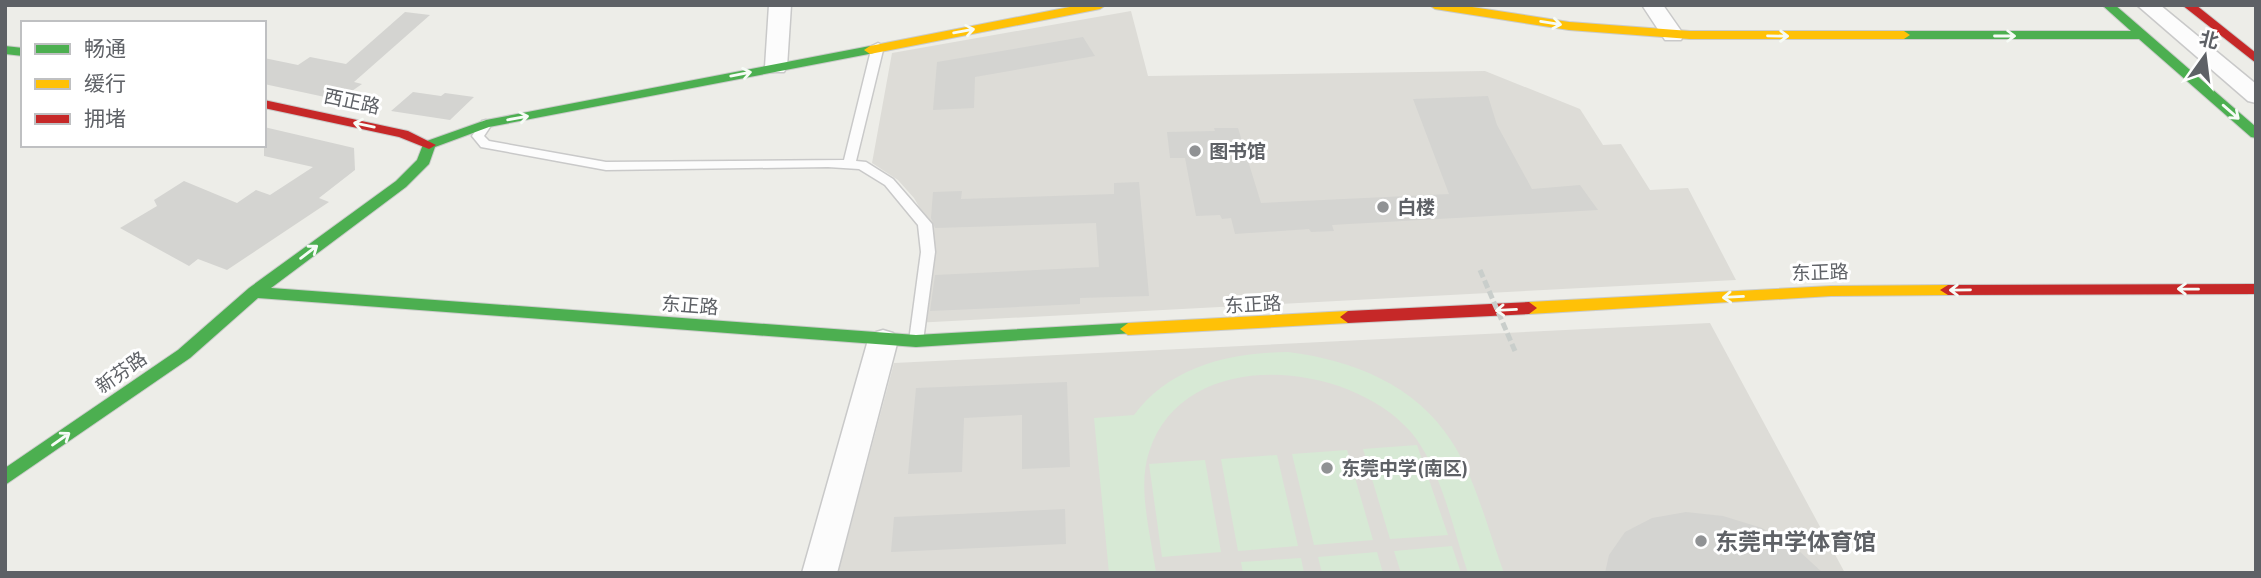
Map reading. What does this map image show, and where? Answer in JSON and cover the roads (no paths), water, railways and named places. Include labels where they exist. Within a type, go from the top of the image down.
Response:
[{"type":"street","points":[[776,67],[780,5]]},
{"type":"street","points":[[429,145],[486,124],[1100,5]]},
{"type":"street","points":[[1435,5],[1569,26],[1673,35],[2143,35]]},
{"type":"street","points":[[1653,5],[1673,35]]},
{"type":"street","points":[[2108,5],[2256,134]]},
{"type":"street","points":[[2147,5],[2256,96]]},
{"type":"street","points":[[2188,5],[2256,59]]},
{"type":"street","name":"西正路","points":[[266,104],[403,134],[429,145]]},
{"type":"street","name":"新芬路","points":[[5,478],[184,354],[255,292],[401,184],[424,161],[429,145]]},
{"type":"street","name":"东正路","points":[[255,292],[883,341],[916,341],[1831,291],[2256,289]]},
{"type":"street","name":"新芬路","points":[[174,339],[255,292]]},
{"type":"street","points":[[819,573],[883,341]]},
{"type":"lane","points":[[849,164],[878,46]]},
{"type":"lane","points":[[486,124],[478,136],[485,144],[606,166],[862,165],[889,182],[925,224],[928,252],[916,341]]},
{"type":"place","name":"图书馆","points":[[1195,151]]},
{"type":"place","name":"白楼","points":[[1383,207]]},
{"type":"place","name":"东莞中学(南区)","points":[[1327,468]]},
{"type":"place","name":"东莞中学体育馆","points":[[1701,541]]}]
